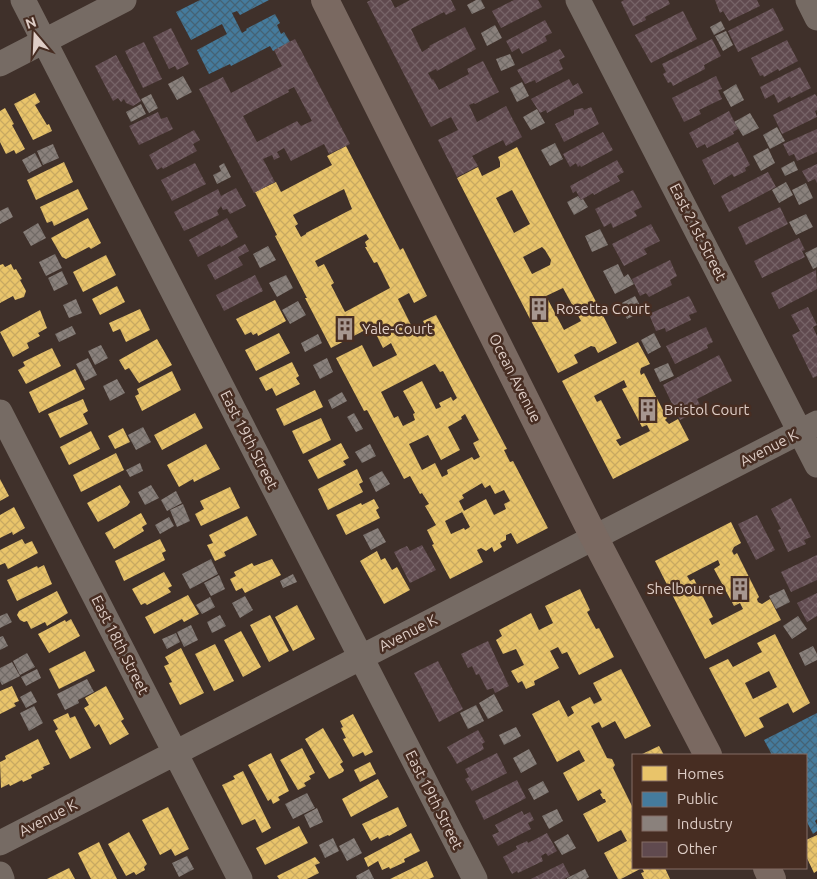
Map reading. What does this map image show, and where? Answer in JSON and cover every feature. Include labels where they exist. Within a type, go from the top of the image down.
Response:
[{"type":"main road","name":"Ocean Avenue","points":[[325,0],[594,537],[707,754]]},
{"type":"street","name":"East 19th Street","points":[[23,0],[475,879]]},
{"type":"street","points":[[0,64],[124,0]]},
{"type":"street","name":"East 21st Street","points":[[578,0],[808,427],[817,465]]},
{"type":"street","points":[[808,0],[817,18]]},
{"type":"street","name":"East 18th Street","points":[[0,412],[240,879]]},
{"type":"street","name":"Avenue K","points":[[0,843],[808,427]]},
{"type":"street","points":[[0,874],[2,879]]},
{"type":"building: Homes","points":[[35,93],[40,102],[35,105],[52,131],[33,140],[14,104]]},
{"type":"building: Homes","points":[[5,108],[25,149],[16,154],[14,150],[6,154],[0,142],[0,111]]},
{"type":"building: Homes","points":[[346,146],[400,250],[403,248],[427,296],[414,303],[409,293],[398,299],[417,337],[428,331],[423,321],[436,315],[507,449],[504,450],[510,462],[513,461],[548,528],[517,544],[511,533],[506,535],[506,540],[500,543],[502,547],[494,552],[492,547],[486,551],[481,548],[477,550],[483,562],[450,579],[432,545],[434,544],[427,530],[436,525],[425,506],[429,504],[422,493],[420,494],[410,476],[404,479],[367,410],[364,411],[336,358],[362,345],[373,367],[397,355],[391,343],[383,348],[373,328],[370,330],[369,328],[331,348],[255,192],[276,182],[281,192],[332,165],[327,156]],"holes":[[[344,189],[352,209],[301,237],[295,226],[298,224],[293,215]],[[366,234],[369,239],[365,242],[367,247],[365,247],[374,263],[377,262],[390,288],[345,312],[331,285],[334,283],[324,264],[318,267],[315,261]],[[435,364],[440,372],[443,371],[457,398],[453,401],[451,397],[439,403],[441,407],[436,409],[422,381],[403,391],[415,413],[413,414],[415,420],[403,426],[398,416],[394,418],[381,392]],[[465,414],[479,440],[473,443],[480,457],[474,460],[472,457],[447,470],[448,474],[442,477],[435,463],[422,470],[409,444],[428,435],[441,460],[460,450],[448,427],[462,419],[461,417]],[[482,483],[485,488],[490,485],[495,494],[504,490],[510,501],[504,504],[506,509],[494,515],[486,499],[464,511],[459,501],[464,498],[462,495]],[[462,512],[470,527],[451,534],[445,521]]]},
{"type":"building: Homes","points":[[517,147],[617,343],[598,353],[595,347],[591,346],[574,355],[578,363],[558,373],[457,178],[478,167],[482,176],[500,167],[498,157]],"holes":[[[512,190],[530,224],[514,233],[496,198]],[[542,247],[551,260],[550,265],[532,274],[523,257]],[[563,288],[581,321],[564,330],[546,296]]]},
{"type":"building: Homes","points":[[64,162],[73,182],[36,200],[27,180]]},
{"type":"building: Homes","points":[[78,189],[88,209],[54,226],[52,221],[47,223],[40,207]]},
{"type":"building: Homes","points":[[88,218],[101,243],[66,259],[62,257],[51,238]]},
{"type":"building: Homes","points":[[106,255],[116,275],[83,292],[73,272]]},
{"type":"building: Homes","points":[[3,264],[5,267],[11,264],[14,270],[16,269],[26,291],[24,297],[15,300],[13,296],[0,303],[0,265]]},
{"type":"building: Homes","points":[[117,286],[125,302],[100,315],[92,299]]},
{"type":"building: Homes","points":[[275,300],[286,321],[258,336],[257,333],[253,335],[251,332],[245,335],[236,319]]},
{"type":"building: Homes","points":[[140,309],[150,330],[126,342],[120,329],[113,332],[109,323]]},
{"type":"building: Homes","points":[[40,310],[47,328],[38,333],[40,336],[27,343],[29,348],[13,357],[0,332]]},
{"type":"building: Homes","points":[[279,333],[290,353],[256,371],[245,350]]},
{"type":"building: Homes","points":[[157,339],[172,365],[139,383],[129,368],[125,370],[119,360]]},
{"type":"building: Homes","name":"Bristol Court","points":[[638,342],[650,364],[641,368],[641,375],[644,373],[667,418],[665,420],[669,424],[678,419],[689,440],[613,479],[562,381]],"holes":[[[624,380],[627,387],[622,389],[642,427],[647,425],[650,431],[620,446],[616,440],[621,438],[601,400],[597,402],[594,396]]]},
{"type":"building: Homes","points":[[52,348],[61,366],[26,384],[18,370],[25,366],[23,362]]},
{"type":"building: Homes","points":[[292,362],[299,376],[296,378],[300,384],[276,396],[272,388],[266,391],[259,378]]},
{"type":"building: Homes","points":[[75,369],[85,389],[39,413],[29,392]]},
{"type":"building: Homes","points":[[172,371],[181,390],[142,411],[135,396],[139,394],[137,389]]},
{"type":"building: Homes","points":[[315,390],[323,407],[284,426],[276,409]]},
{"type":"building: Homes","points":[[83,399],[88,411],[83,414],[88,424],[60,438],[48,414]]},
{"type":"building: Homes","points":[[195,413],[203,428],[162,450],[154,435]]},
{"type":"building: Homes","points":[[321,418],[331,440],[303,454],[292,431]]},
{"type":"building: Homes","points":[[123,428],[130,442],[115,449],[108,436]]},
{"type":"building: Homes","points":[[91,431],[100,449],[69,465],[60,447]]},
{"type":"building: Homes","points":[[341,443],[349,458],[343,461],[346,465],[318,479],[308,460]]},
{"type":"building: Homes","points":[[206,444],[220,469],[194,482],[193,479],[179,487],[167,465]]},
{"type":"building: Homes","points":[[116,453],[124,470],[81,492],[73,475]]},
{"type":"building: Homes","points":[[357,469],[363,482],[359,484],[363,492],[328,510],[318,489]]},
{"type":"building: Homes","points":[[0,479],[9,496],[0,501]]},
{"type":"building: Homes","points":[[120,485],[130,502],[127,506],[98,522],[87,503]]},
{"type":"building: Homes","points":[[230,487],[240,508],[201,526],[195,514],[204,509],[200,501]]},
{"type":"building: Homes","points":[[374,499],[379,508],[376,510],[380,518],[346,535],[336,515]]},
{"type":"building: Homes","points":[[14,507],[25,528],[13,535],[12,532],[0,538],[0,515]]},
{"type":"building: Homes","points":[[141,513],[147,524],[142,527],[144,531],[114,549],[105,533]]},
{"type":"building: Homes","points":[[247,516],[257,535],[224,552],[226,556],[215,561],[207,545],[213,543],[209,535]]},
{"type":"building: Homes","name":"Shelbourne","points":[[731,522],[741,543],[734,547],[732,551],[734,555],[737,553],[759,597],[757,599],[758,602],[762,604],[770,599],[781,620],[705,659],[655,561]],"holes":[[[718,560],[720,565],[714,569],[734,606],[740,603],[743,609],[712,625],[709,619],[713,617],[694,579],[690,581],[687,576]]]},
{"type":"building: Homes","points":[[22,539],[25,544],[32,541],[38,553],[8,569],[5,563],[0,565],[0,550]]},
{"type":"building: Homes","points":[[160,539],[166,551],[162,553],[165,560],[124,581],[115,561]]},
{"type":"building: Homes","points":[[377,551],[381,560],[385,558],[392,570],[397,567],[410,590],[384,604],[360,561]]},
{"type":"building: Homes","points":[[272,559],[281,575],[245,593],[242,588],[236,591],[230,579],[236,576],[234,572],[252,563],[254,566]]},
{"type":"building: Homes","points":[[44,565],[52,584],[17,601],[7,580],[37,566],[38,568]]},
{"type":"building: Homes","points":[[164,572],[172,586],[168,588],[171,592],[147,605],[145,603],[141,605],[132,589]]},
{"type":"building: Homes","points":[[580,589],[590,610],[587,612],[596,629],[599,628],[614,657],[579,675],[567,652],[562,654],[558,647],[550,651],[559,668],[534,681],[535,685],[526,689],[522,681],[518,683],[511,671],[524,665],[516,649],[503,654],[496,640],[502,636],[499,630],[531,613],[539,630],[553,623],[545,606]]},
{"type":"building: Homes","points":[[57,591],[68,613],[47,626],[45,622],[31,629],[27,621],[20,620],[17,615],[19,611]]},
{"type":"building: Homes","points":[[188,595],[199,614],[184,622],[182,619],[154,634],[145,617]]},
{"type":"building: Homes","points":[[297,605],[315,639],[293,651],[275,617]]},
{"type":"building: Homes","points":[[270,615],[289,651],[269,662],[250,625]]},
{"type":"building: Homes","points":[[71,619],[80,636],[49,653],[38,634],[65,620],[66,622]]},
{"type":"building: Homes","points":[[241,631],[261,667],[243,677],[224,640]]},
{"type":"building: Homes","points":[[775,634],[810,703],[793,713],[788,703],[759,718],[764,727],[745,737],[709,668],[728,659],[733,667],[762,652],[757,643]],"holes":[[[769,671],[777,687],[753,699],[745,683]]]},
{"type":"building: Homes","points":[[215,644],[234,681],[214,691],[195,654]]},
{"type":"building: Homes","points":[[181,648],[204,693],[180,705],[169,683],[172,682],[164,666],[169,664],[165,657]]},
{"type":"building: Homes","points":[[85,651],[95,671],[59,689],[49,669]]},
{"type":"building: Homes","points":[[621,669],[651,726],[625,739],[615,721],[602,728],[599,722],[591,726],[607,758],[612,759],[615,765],[613,768],[632,806],[632,869],[640,869],[621,879],[618,879],[604,853],[627,841],[621,830],[598,842],[583,814],[606,802],[600,794],[602,793],[600,789],[578,801],[563,773],[585,761],[579,750],[557,762],[532,714],[559,700],[568,717],[574,713],[571,707],[590,697],[594,704],[602,700],[593,683]]},
{"type":"building: Homes","points":[[12,686],[19,701],[14,703],[16,706],[0,714],[0,691]]},
{"type":"building: Homes","points":[[106,686],[124,719],[121,721],[129,734],[110,745],[99,724],[95,727],[84,708],[89,705],[85,698]]},
{"type":"building: Homes","points":[[68,713],[70,718],[75,716],[91,748],[70,759],[55,731],[58,729],[53,720]]},
{"type":"building: Homes","points":[[353,714],[373,752],[365,756],[363,752],[353,757],[343,739],[346,738],[340,721]]},
{"type":"building: Homes","points":[[323,728],[343,762],[340,764],[344,770],[329,779],[305,739]]},
{"type":"building: Homes","points":[[38,739],[50,764],[31,775],[32,778],[1,788],[0,762],[6,759],[5,756]]},
{"type":"building: Homes","points":[[659,746],[663,754],[642,754]]},
{"type":"building: Homes","points":[[302,748],[315,773],[309,776],[311,779],[304,783],[306,786],[298,790],[280,760]]},
{"type":"building: Homes","points":[[271,753],[289,791],[278,797],[280,800],[273,804],[271,799],[268,801],[248,765]]},
{"type":"building: Homes","points":[[370,762],[376,774],[360,782],[354,770]]},
{"type":"building: Homes","points":[[243,771],[271,828],[262,833],[255,819],[242,825],[222,785],[235,779],[233,776]]},
{"type":"building: Homes","points":[[378,779],[388,797],[351,817],[342,799]]},
{"type":"building: Homes","points":[[168,807],[189,849],[175,856],[171,849],[160,855],[142,820]]},
{"type":"building: Homes","points":[[398,807],[407,826],[389,836],[379,839],[378,837],[371,841],[362,824]]},
{"type":"building: Homes","points":[[299,826],[308,843],[265,865],[256,848]]},
{"type":"building: Homes","points":[[129,832],[147,864],[144,867],[145,870],[136,875],[134,872],[126,876],[108,844]]},
{"type":"building: Homes","points":[[411,833],[420,851],[404,859],[405,862],[390,869],[389,867],[382,870],[378,861],[368,867],[364,858]]},
{"type":"building: Homes","points":[[817,835],[817,871],[814,873],[807,858],[807,840]]},
{"type":"building: Homes","points":[[99,842],[117,879],[91,879],[78,853]]},
{"type":"building: Homes","points":[[315,857],[320,863],[315,865],[319,873],[307,879],[279,879],[277,876]]},
{"type":"building: Homes","points":[[427,861],[434,877],[429,879],[390,879]]},
{"type":"building: Homes","points":[[69,868],[75,879],[47,879]]},
{"type":"building: Homes","points":[[642,869],[665,869],[670,879],[644,879],[641,873],[644,872]]},
{"type":"building: Public","points":[[200,0],[269,0],[240,15],[237,11],[232,13],[242,33],[275,14],[280,23],[277,25],[281,34],[284,32],[290,42],[273,51],[270,46],[231,66],[230,64],[209,74],[197,50],[227,34],[222,24],[191,40],[176,12]]},
{"type":"building: Public","points":[[817,713],[817,819],[815,821],[817,831],[813,834],[807,822],[807,754],[771,754],[764,740]]},
{"type":"building: Industry","points":[[476,0],[481,0],[485,8],[472,14],[467,5]]},
{"type":"building: Industry","points":[[721,21],[725,29],[714,35],[710,27]]},
{"type":"building: Industry","points":[[495,25],[502,38],[487,46],[481,33]]},
{"type":"building: Industry","points":[[726,31],[733,45],[723,51],[715,36]]},
{"type":"building: Industry","points":[[510,54],[515,65],[501,71],[496,59]]},
{"type":"building: Industry","points":[[183,76],[192,92],[177,100],[168,84]]},
{"type":"building: Industry","points":[[522,82],[529,96],[517,102],[510,88]]},
{"type":"building: Industry","points":[[736,84],[744,100],[731,107],[723,92]]},
{"type":"building: Industry","points":[[151,94],[158,108],[149,113],[141,99]]},
{"type":"building: Industry","points":[[141,104],[146,114],[131,122],[126,112]]},
{"type":"building: Industry","points":[[537,109],[545,123],[531,130],[523,117]]},
{"type":"building: Industry","points":[[750,113],[759,128],[743,136],[734,122]]},
{"type":"building: Industry","points":[[777,127],[785,141],[770,149],[763,135]]},
{"type":"building: Industry","points":[[555,143],[563,159],[550,166],[541,150]]},
{"type":"building: Industry","points":[[53,144],[59,158],[43,165],[37,151]]},
{"type":"building: Industry","points":[[768,148],[775,163],[761,171],[753,156]]},
{"type":"building: Industry","points":[[35,153],[42,166],[29,173],[22,160]]},
{"type":"building: Industry","points":[[794,161],[798,170],[785,176],[781,168]]},
{"type":"building: Industry","points":[[224,163],[231,177],[217,184],[213,175],[221,171],[219,166]]},
{"type":"building: Industry","points":[[786,182],[793,195],[779,203],[772,190]]},
{"type":"building: Industry","points":[[806,183],[813,198],[799,205],[792,190]]},
{"type":"building: Industry","points":[[578,196],[581,200],[583,199],[588,207],[574,215],[567,202]]},
{"type":"building: Industry","points":[[8,207],[13,217],[0,224],[0,211]]},
{"type":"building: Industry","points":[[806,214],[813,227],[796,235],[789,222]]},
{"type":"building: Industry","points":[[38,223],[46,238],[31,246],[23,232]]},
{"type":"building: Industry","points":[[600,229],[608,245],[592,252],[585,236]]},
{"type":"building: Industry","points":[[268,246],[276,260],[260,268],[253,254]]},
{"type":"building: Industry","points":[[817,247],[817,267],[813,269],[805,253]]},
{"type":"building: Industry","points":[[55,254],[62,268],[46,276],[39,262]]},
{"type":"building: Industry","points":[[618,264],[624,277],[628,274],[634,284],[615,294],[603,271]]},
{"type":"building: Industry","points":[[62,271],[68,284],[54,291],[48,278]]},
{"type":"building: Industry","points":[[286,275],[293,288],[277,297],[269,283]]},
{"type":"building: Industry","points":[[635,296],[643,311],[627,319],[620,304]]},
{"type":"building: Industry","points":[[76,299],[82,313],[69,318],[63,305]]},
{"type":"building: Industry","points":[[298,301],[306,315],[290,324],[282,310]]},
{"type":"building: Industry","points":[[72,326],[76,334],[59,342],[55,334]]},
{"type":"building: Industry","points":[[654,333],[661,347],[648,354],[641,340]]},
{"type":"building: Industry","points":[[318,334],[322,343],[305,352],[301,343]]},
{"type":"building: Industry","points":[[101,345],[108,358],[95,365],[88,351]]},
{"type":"building: Industry","points":[[88,358],[97,375],[85,381],[76,364]]},
{"type":"building: Industry","points":[[327,358],[333,372],[320,379],[313,365]]},
{"type":"building: Industry","points":[[668,363],[674,376],[660,382],[654,369]]},
{"type":"building: Industry","points":[[117,379],[125,393],[110,401],[103,386]]},
{"type":"building: Industry","points":[[342,392],[347,401],[332,409],[328,400]]},
{"type":"building: Industry","points":[[354,413],[363,429],[356,432],[347,417]]},
{"type":"building: Industry","points":[[143,427],[151,442],[136,450],[128,435]]},
{"type":"building: Industry","points":[[370,444],[376,456],[362,463],[355,452]]},
{"type":"building: Industry","points":[[140,463],[143,471],[130,477],[126,470]]},
{"type":"building: Industry","points":[[382,471],[390,484],[376,492],[369,478]]},
{"type":"building: Industry","points":[[151,485],[159,498],[145,505],[138,492]]},
{"type":"building: Industry","points":[[176,491],[182,503],[167,511],[161,500]]},
{"type":"building: Industry","points":[[183,504],[190,521],[177,527],[170,510]]},
{"type":"building: Industry","points":[[169,517],[174,526],[160,534],[155,525]]},
{"type":"building: Industry","points":[[378,528],[386,542],[371,550],[363,535]]},
{"type":"building: Industry","points":[[211,559],[218,574],[190,589],[182,574]]},
{"type":"building: Industry","points":[[293,574],[297,582],[283,588],[280,581]]},
{"type":"building: Industry","points":[[219,575],[225,589],[211,596],[204,583]]},
{"type":"building: Industry","points":[[784,589],[790,602],[776,609],[769,596]]},
{"type":"building: Industry","points":[[245,596],[253,610],[240,618],[232,603]]},
{"type":"building: Industry","points":[[210,597],[215,607],[202,614],[196,605]]},
{"type":"building: Industry","points":[[7,613],[12,622],[0,628],[0,616]]},
{"type":"building: Industry","points":[[220,615],[226,626],[212,633],[207,622]]},
{"type":"building: Industry","points":[[798,616],[807,629],[792,639],[783,626]]},
{"type":"building: Industry","points":[[191,625],[198,640],[184,647],[177,632]]},
{"type":"building: Industry","points":[[176,633],[180,642],[167,649],[162,639]]},
{"type":"building: Industry","points":[[3,636],[8,646],[0,650],[0,637]]},
{"type":"building: Industry","points":[[813,646],[817,654],[817,660],[805,666],[799,653]]},
{"type":"building: Industry","points":[[27,653],[35,667],[20,675],[13,661]]},
{"type":"building: Industry","points":[[12,662],[20,676],[2,685],[0,681],[0,668]]},
{"type":"building: Industry","points":[[37,669],[41,678],[26,686],[21,677]]},
{"type":"building: Industry","points":[[87,679],[94,692],[78,700],[79,703],[65,710],[57,694]]},
{"type":"building: Industry","points":[[31,691],[37,702],[26,708],[20,697]]},
{"type":"building: Industry","points":[[494,694],[503,711],[488,719],[479,703]]},
{"type":"building: Industry","points":[[476,705],[484,721],[468,729],[460,713]]},
{"type":"building: Industry","points":[[34,706],[43,723],[29,731],[20,713]]},
{"type":"building: Industry","points":[[516,727],[521,736],[504,745],[499,735]]},
{"type":"building: Industry","points":[[529,749],[537,764],[521,773],[513,758]]},
{"type":"building: Industry","points":[[543,781],[549,792],[534,800],[528,789]]},
{"type":"building: Industry","points":[[307,793],[315,808],[293,819],[285,804]]},
{"type":"building: Industry","points":[[317,808],[323,822],[310,828],[304,815]]},
{"type":"building: Industry","points":[[557,809],[563,821],[549,829],[542,816]]},
{"type":"building: Industry","points":[[568,834],[576,848],[562,855],[554,842]]},
{"type":"building: Industry","points":[[333,838],[339,851],[325,858],[319,845]]},
{"type":"building: Industry","points":[[354,838],[362,853],[347,861],[339,846]]},
{"type":"building: Industry","points":[[187,856],[194,869],[179,877],[172,863]]},
{"type":"building: Industry","points":[[369,869],[374,879],[357,879],[356,876]]},
{"type":"building: Industry","points":[[585,869],[589,877],[586,879],[567,879],[567,878]]},
{"type":"building: Other","points":[[371,0],[391,0],[395,8],[410,0],[451,0],[456,10],[446,15],[444,12],[411,29],[422,52],[429,46],[465,27],[476,49],[437,71],[436,69],[428,73],[439,90],[469,74],[467,69],[483,61],[499,92],[469,105],[477,122],[506,106],[522,137],[506,146],[503,140],[472,156],[478,166],[457,177],[438,140],[458,130],[451,117],[431,127],[367,2]]},
{"type":"building: Other","points":[[514,0],[538,0],[542,7],[501,28],[492,11]]},
{"type":"building: Other","points":[[624,0],[668,0],[670,4],[645,17],[646,20],[633,26],[621,2]]},
{"type":"building: Other","points":[[715,0],[757,0],[760,6],[729,21],[723,11],[720,13]]},
{"type":"building: Other","points":[[773,8],[784,30],[738,52],[728,31]]},
{"type":"building: Other","points":[[683,11],[697,39],[651,63],[635,35]]},
{"type":"building: Other","points":[[545,20],[552,33],[545,36],[547,41],[522,54],[519,48],[512,52],[506,41]]},
{"type":"building: Other","points":[[171,28],[189,64],[177,70],[175,66],[169,69],[153,37]]},
{"type":"building: Other","points":[[295,39],[350,144],[329,154],[324,144],[291,161],[284,148],[277,152],[280,157],[274,160],[272,155],[263,159],[275,182],[254,193],[199,89],[223,77],[231,93],[282,66],[274,50]],"holes":[[[294,87],[312,121],[301,126],[297,121],[257,142],[243,116],[289,92],[288,90]]]},
{"type":"building: Other","points":[[712,39],[721,56],[704,65],[705,69],[673,86],[671,82],[668,83],[663,74],[666,72],[662,64]]},
{"type":"building: Other","points":[[787,40],[798,61],[764,77],[763,75],[760,76],[751,58]]},
{"type":"building: Other","points":[[144,42],[162,79],[143,88],[125,51]]},
{"type":"building: Other","points":[[560,49],[565,57],[559,60],[563,69],[536,83],[535,80],[525,84],[517,70]]},
{"type":"building: Other","points":[[116,55],[141,101],[133,106],[126,103],[124,99],[121,102],[118,98],[113,101],[95,66]]},
{"type":"building: Other","points":[[800,67],[811,88],[778,103],[774,94],[765,99],[760,87]]},
{"type":"building: Other","points":[[716,76],[722,89],[718,90],[722,99],[699,110],[701,114],[684,122],[672,98]]},
{"type":"building: Other","points":[[569,79],[573,86],[578,83],[583,93],[547,113],[546,110],[540,113],[531,99]]},
{"type":"building: Other","points":[[815,94],[817,97],[817,110],[815,111],[817,117],[782,134],[773,115]]},
{"type":"building: Other","points":[[591,107],[599,124],[564,142],[555,124],[574,115],[574,110],[583,108],[584,110]]},
{"type":"building: Other","points":[[729,111],[738,129],[733,132],[734,134],[707,148],[705,144],[697,148],[689,133]]},
{"type":"building: Other","points":[[158,112],[161,119],[167,117],[173,129],[139,145],[129,126]]},
{"type":"building: Other","points":[[817,129],[817,152],[797,161],[794,154],[789,156],[783,144]]},
{"type":"building: Other","points":[[194,130],[200,140],[193,144],[197,151],[163,169],[162,167],[157,170],[149,155]]},
{"type":"building: Other","points":[[603,132],[613,150],[581,167],[580,165],[578,167],[576,163],[570,167],[563,154]]},
{"type":"building: Other","points":[[738,142],[750,165],[745,168],[746,171],[734,177],[732,174],[714,185],[702,160]]},
{"type":"building: Other","points":[[617,160],[624,172],[617,176],[620,181],[581,200],[576,191],[573,193],[570,186]]},
{"type":"building: Other","points":[[195,163],[206,184],[172,201],[161,180]]},
{"type":"building: Other","points":[[817,164],[817,183],[815,179],[808,182],[802,171]]},
{"type":"building: Other","points":[[768,172],[776,187],[729,212],[721,196]]},
{"type":"building: Other","points":[[236,188],[246,206],[230,214],[227,209],[223,210],[221,206],[217,211],[219,215],[184,231],[174,212],[218,189],[221,196]]},
{"type":"building: Other","points":[[633,190],[642,207],[634,211],[637,216],[613,228],[611,223],[604,227],[595,209]]},
{"type":"building: Other","points":[[780,207],[788,224],[746,245],[738,227]]},
{"type":"building: Other","points":[[227,218],[238,237],[198,257],[189,240]]},
{"type":"building: Other","points":[[651,224],[660,241],[644,249],[647,254],[624,266],[612,244]]},
{"type":"building: Other","points":[[799,238],[805,250],[802,251],[805,257],[762,278],[754,261]]},
{"type":"building: Other","points":[[245,244],[249,251],[238,257],[243,265],[215,280],[207,265]]},
{"type":"building: Other","points":[[670,260],[677,276],[670,280],[672,285],[649,297],[646,293],[640,296],[632,279]]},
{"type":"building: Other","points":[[816,270],[817,289],[779,309],[771,293]]},
{"type":"building: Other","points":[[255,275],[263,291],[224,311],[216,295]]},
{"type":"building: Other","points":[[689,296],[697,312],[689,315],[691,320],[666,332],[665,328],[656,331],[649,314]]},
{"type":"building: Other","points":[[808,307],[817,325],[813,327],[817,336],[817,376],[813,378],[792,335],[800,331],[791,315]]},
{"type":"building: Other","points":[[706,327],[713,342],[707,345],[708,348],[675,364],[666,346]]},
{"type":"building: Other","points":[[719,355],[732,381],[697,399],[702,409],[680,420],[663,385]]},
{"type":"building: Other","points":[[791,498],[811,537],[804,540],[806,544],[788,552],[778,530],[781,529],[771,509]]},
{"type":"building: Other","points":[[757,515],[775,550],[756,560],[738,524]]},
{"type":"building: Other","points":[[422,545],[436,570],[410,583],[394,552],[407,546],[410,551]]},
{"type":"building: Other","points":[[817,555],[817,580],[791,592],[781,572]]},
{"type":"building: Other","points":[[817,593],[817,616],[807,622],[797,603]]},
{"type":"building: Other","points":[[488,641],[509,686],[495,693],[493,688],[487,690],[479,674],[476,675],[472,666],[468,668],[461,654]]},
{"type":"building: Other","points":[[438,661],[463,709],[439,722],[414,673]]},
{"type":"building: Other","points":[[478,730],[485,742],[482,744],[484,749],[457,764],[447,747]]},
{"type":"building: Other","points":[[497,753],[507,773],[472,791],[465,779],[469,777],[465,769]]},
{"type":"building: Other","points":[[517,780],[526,798],[484,820],[475,801]]},
{"type":"building: Other","points":[[522,811],[524,815],[530,812],[534,820],[528,823],[531,829],[498,846],[492,835],[499,832],[495,825]]},
{"type":"building: Other","points":[[547,833],[557,851],[548,856],[546,853],[541,856],[543,861],[512,874],[503,857],[517,849],[516,846],[527,841],[528,843]]},
{"type":"building: Other","points":[[563,863],[570,876],[564,879],[531,879]]},
{"type":"place","name":"Rosetta Court","points":[[539,309]]},
{"type":"place","name":"Yale-Court","points":[[345,329]]},
{"type":"place","name":"Bristol Court","points":[[648,410]]},
{"type":"place","name":"Shelbourne","points":[[740,589]]}]
